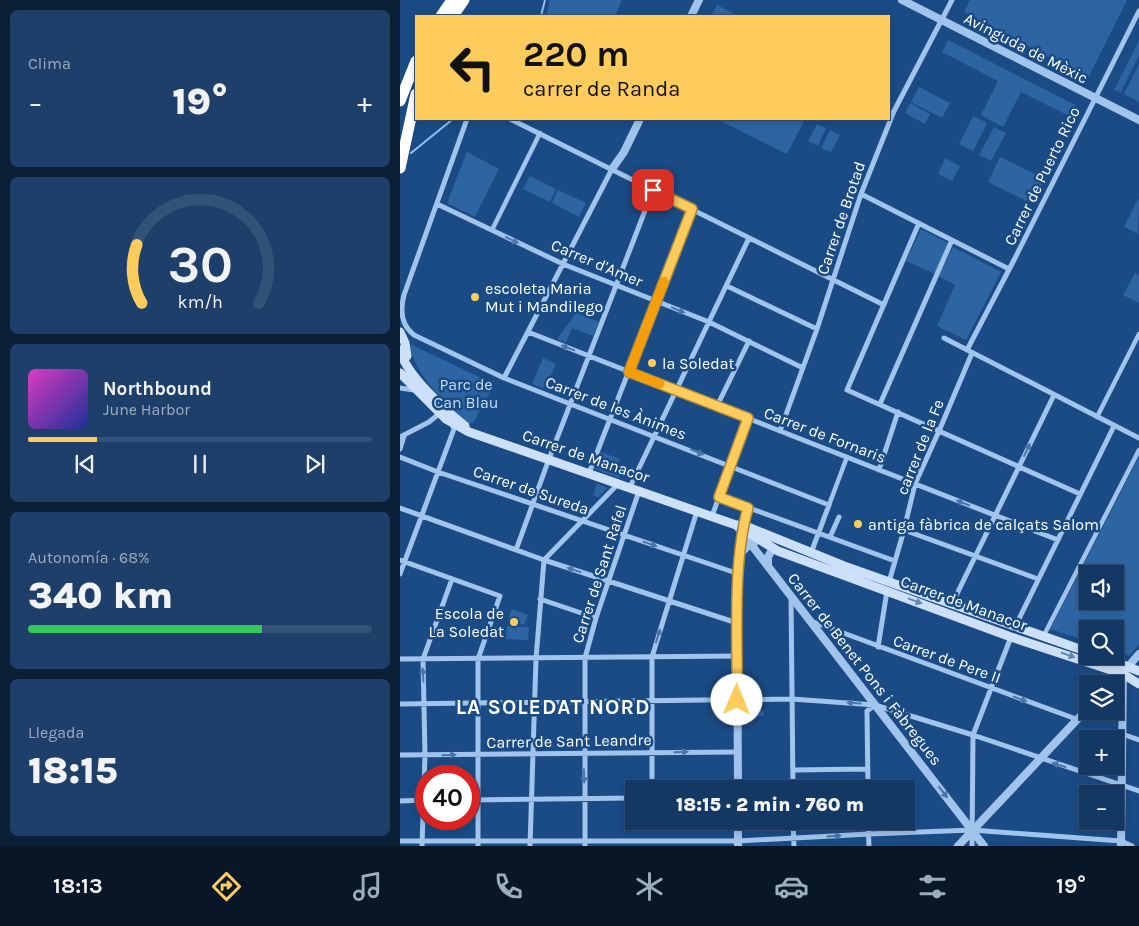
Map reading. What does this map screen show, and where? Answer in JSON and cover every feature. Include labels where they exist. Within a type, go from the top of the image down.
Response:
[{"type":"highway","points":[[442,15],[452,0]]},
{"type":"highway","points":[[454,15],[464,0]]},
{"type":"highway","points":[[400,101],[415,64]]},
{"type":"highway","points":[[400,132],[415,87]]},
{"type":"highway","points":[[400,168],[415,104]]},
{"type":"main road","points":[[400,332],[404,340],[410,368]]},
{"type":"main road","name":"Carrer de Manacor","points":[[400,350],[403,358],[428,393],[458,427]]},
{"type":"main road","name":"Carrer de Manacor","points":[[400,373],[440,413],[458,427],[712,516],[780,547],[811,553],[974,623],[1123,674],[1139,684]]},
{"type":"main road","name":"Carrer de Manacor","points":[[741,528],[764,542],[888,586],[952,604],[1079,649]]},
{"type":"main road","points":[[974,623],[987,621],[1002,627],[1014,627]]},
{"type":"main road","points":[[1124,664],[1139,671]]},
{"type":"street","points":[[692,15],[699,0]]},
{"type":"street","name":"Avinguda de Mèxic","points":[[902,0],[1139,120]]},
{"type":"street","name":"Carrer de Brotad","points":[[780,431],[818,329],[861,194],[894,111],[952,0]]},
{"type":"street","name":"Carrer de Puerto Rico","points":[[969,351],[1139,12]]},
{"type":"street","points":[[437,204],[467,120]]},
{"type":"street","points":[[512,120],[884,305]]},
{"type":"street","points":[[504,378],[640,120]]},
{"type":"street","points":[[492,230],[540,134]]},
{"type":"street","points":[[516,550],[549,459],[653,190]]},
{"type":"street","points":[[861,194],[1009,268]]},
{"type":"street","name":"Carrer d'Amer","points":[[437,204],[563,264],[709,322],[803,368]]},
{"type":"street","name":"Carrer de les Ànimes","points":[[437,204],[404,295],[403,319],[407,328],[414,335],[504,378],[829,505]]},
{"type":"street","points":[[589,473],[692,209]]},
{"type":"street","points":[[919,223],[847,390],[1080,494]]},
{"type":"street","name":"Carrer de Sant Rafel","points":[[585,844],[585,658],[596,618],[624,535],[635,489],[655,436],[749,238]]},
{"type":"street","points":[[880,404],[952,240]]},
{"type":"street","points":[[727,286],[818,329]]},
{"type":"street","name":"Carrer de Fornaris","points":[[528,332],[1058,540]]},
{"type":"street","points":[[1097,417],[1139,334]]},
{"type":"street","points":[[944,338],[1139,438]]},
{"type":"street","points":[[717,406],[749,341]]},
{"type":"street","name":"carrer de la Fe","points":[[878,647],[888,586],[915,484],[940,431],[969,351]]},
{"type":"street","points":[[400,388],[410,388],[420,392]]},
{"type":"street","points":[[952,604],[1054,395]]},
{"type":"street","points":[[879,470],[898,412]]},
{"type":"street","points":[[400,449],[402,437],[429,422],[440,413]]},
{"type":"street","points":[[712,516],[748,418]]},
{"type":"street","points":[[1014,627],[1114,426]]},
{"type":"street","points":[[400,574],[402,560],[458,427]]},
{"type":"street","points":[[1043,637],[1139,450]]},
{"type":"street","points":[[811,553],[848,457]]},
{"type":"street","name":"Carrer de Sureda","points":[[400,458],[739,574]]},
{"type":"street","points":[[530,844],[536,659],[544,560],[619,483]]},
{"type":"street","points":[[719,497],[895,561]]},
{"type":"street","points":[[400,508],[544,560],[737,623]]},
{"type":"street","points":[[738,780],[737,623],[741,528],[748,508]]},
{"type":"street","points":[[652,780],[652,657],[697,511]]},
{"type":"street","points":[[830,537],[839,517]]},
{"type":"street","name":"Carrer de Benet Pons i Fàbregues","points":[[741,528],[750,544],[984,846]]},
{"type":"street","points":[[904,530],[1038,579]]},
{"type":"street","points":[[741,553],[750,544],[764,542]]},
{"type":"street","points":[[741,553],[750,553],[766,563],[768,557],[780,547]]},
{"type":"street","points":[[402,560],[500,596],[478,659],[478,765]]},
{"type":"street","points":[[425,765],[422,659],[452,579]]},
{"type":"street","points":[[792,596],[793,780]]},
{"type":"street","points":[[540,599],[596,618]]},
{"type":"street","name":"Carrer de Pere II","points":[[810,621],[1076,719]]},
{"type":"street","points":[[972,846],[973,735],[1011,636]]},
{"type":"street","points":[[1122,730],[1123,674],[1139,654]]},
{"type":"street","points":[[400,659],[738,656]]},
{"type":"street","points":[[400,704],[792,699],[875,705],[973,735],[1118,785]]},
{"type":"street","points":[[868,780],[867,711],[875,705]]},
{"type":"street","points":[[958,846],[1079,716]]},
{"type":"street","points":[[1124,735],[1139,740]]},
{"type":"street","name":"Carrer de Sant Leandre","points":[[400,755],[738,752]]},
{"type":"street","points":[[793,770],[868,769]]},
{"type":"street","points":[[1124,787],[1139,792]]},
{"type":"street","points":[[480,800],[625,798]]},
{"type":"street","points":[[400,801],[415,800]]},
{"type":"street","points":[[422,844],[423,830]]},
{"type":"street","points":[[478,830],[478,844]]},
{"type":"street","points":[[738,830],[738,844]]},
{"type":"street","points":[[794,830],[794,846]]},
{"type":"street","points":[[868,830],[869,846]]},
{"type":"street","points":[[400,842],[422,844],[738,844],[794,838],[972,830],[1132,846]]},
{"type":"street","points":[[1121,830],[1121,844]]},
{"type":"green space","points":[[550,0],[622,0],[615,15],[546,15]]},
{"type":"green space","points":[[970,0],[1127,0],[1088,78],[964,12]]},
{"type":"green space","points":[[717,5],[737,15],[712,15]]},
{"type":"green space","points":[[948,40],[1075,105],[1069,116],[1021,92],[1003,127],[981,115],[998,81],[942,52]]},
{"type":"green space","points":[[1139,40],[1139,55],[1121,92],[1114,90]]},
{"type":"green space","points":[[1139,64],[1139,102],[1124,94]]},
{"type":"green space","points":[[919,87],[950,103],[942,118],[911,102]]},
{"type":"green space","points":[[910,103],[930,114],[925,124],[905,113]]},
{"type":"green space","points":[[973,116],[987,123],[973,151],[959,144]]},
{"type":"green space","points":[[719,120],[804,120],[787,154]]},
{"type":"green space","points":[[817,124],[826,128],[818,146],[808,141]]},
{"type":"green space","points":[[994,127],[1006,133],[991,161],[979,155]]},
{"type":"green space","points":[[830,130],[840,135],[831,152],[821,148]]},
{"type":"green space","points":[[467,152],[499,169],[475,217],[447,203]]},
{"type":"green space","points":[[1000,157],[1045,179],[1033,204],[988,182]]},
{"type":"green space","points":[[945,158],[960,166],[952,181],[938,174]]},
{"type":"green space","points":[[530,176],[556,189],[550,202],[523,189]]},
{"type":"green space","points":[[558,190],[586,203],[579,217],[552,203]]},
{"type":"green space","points":[[1139,200],[1138,234],[1124,227]]},
{"type":"green space","points":[[921,229],[948,243],[935,274],[906,261]]},
{"type":"green space","points":[[953,247],[1001,272],[966,340],[937,326],[955,285],[939,276]]},
{"type":"green space","points":[[1135,273],[1139,275],[1139,303],[1123,295]]},
{"type":"green space","points":[[576,313],[599,322],[593,336],[572,328],[566,343],[557,339]]},
{"type":"green space","name":"Parc de Can Blau","points":[[410,344],[494,384],[474,422],[469,424],[432,388],[418,367]]},
{"type":"green space","points":[[543,358],[556,364],[545,389],[532,384]]},
{"type":"green space","points":[[600,452],[620,459],[618,465],[623,467],[619,478],[594,469]]},
{"type":"green space","points":[[1139,457],[1139,644],[1129,656],[1124,654],[1124,620],[1079,620],[1079,638],[1050,629],[1079,573],[1079,610],[1124,610],[1124,565],[1083,565]]},
{"type":"green space","points":[[596,483],[607,488],[598,498],[593,494]]},
{"type":"green space","points":[[512,609],[528,615],[524,625],[508,620]]},
{"type":"green space","points":[[507,626],[529,627],[528,640],[506,639]]},
{"type":"green space","points":[[746,711],[764,711],[764,716],[746,717]]},
{"type":"waterway","points":[[541,15],[545,0]]},
{"type":"waterway","points":[[411,153],[452,120]]},
{"type":"slow traffic","points":[[660,384],[629,372],[664,281]]},
{"type":"place","name":"escoleta Maria Mut i Mandilego","points":[[475,297]]},
{"type":"place","name":"la Soledat","points":[[652,363]]},
{"type":"place","name":"antiga fàbrica de calçats Salom","points":[[858,524]]},
{"type":"place","name":"Escola de La Soledat","points":[[514,622]]},
{"type":"district","name":"LA SOLEDAT NORD","points":[[553,707]]},
{"type":"route","points":[[653,190],[692,209],[629,372],[748,418],[719,497],[748,508],[743,525],[739,574],[737,700]]}]
